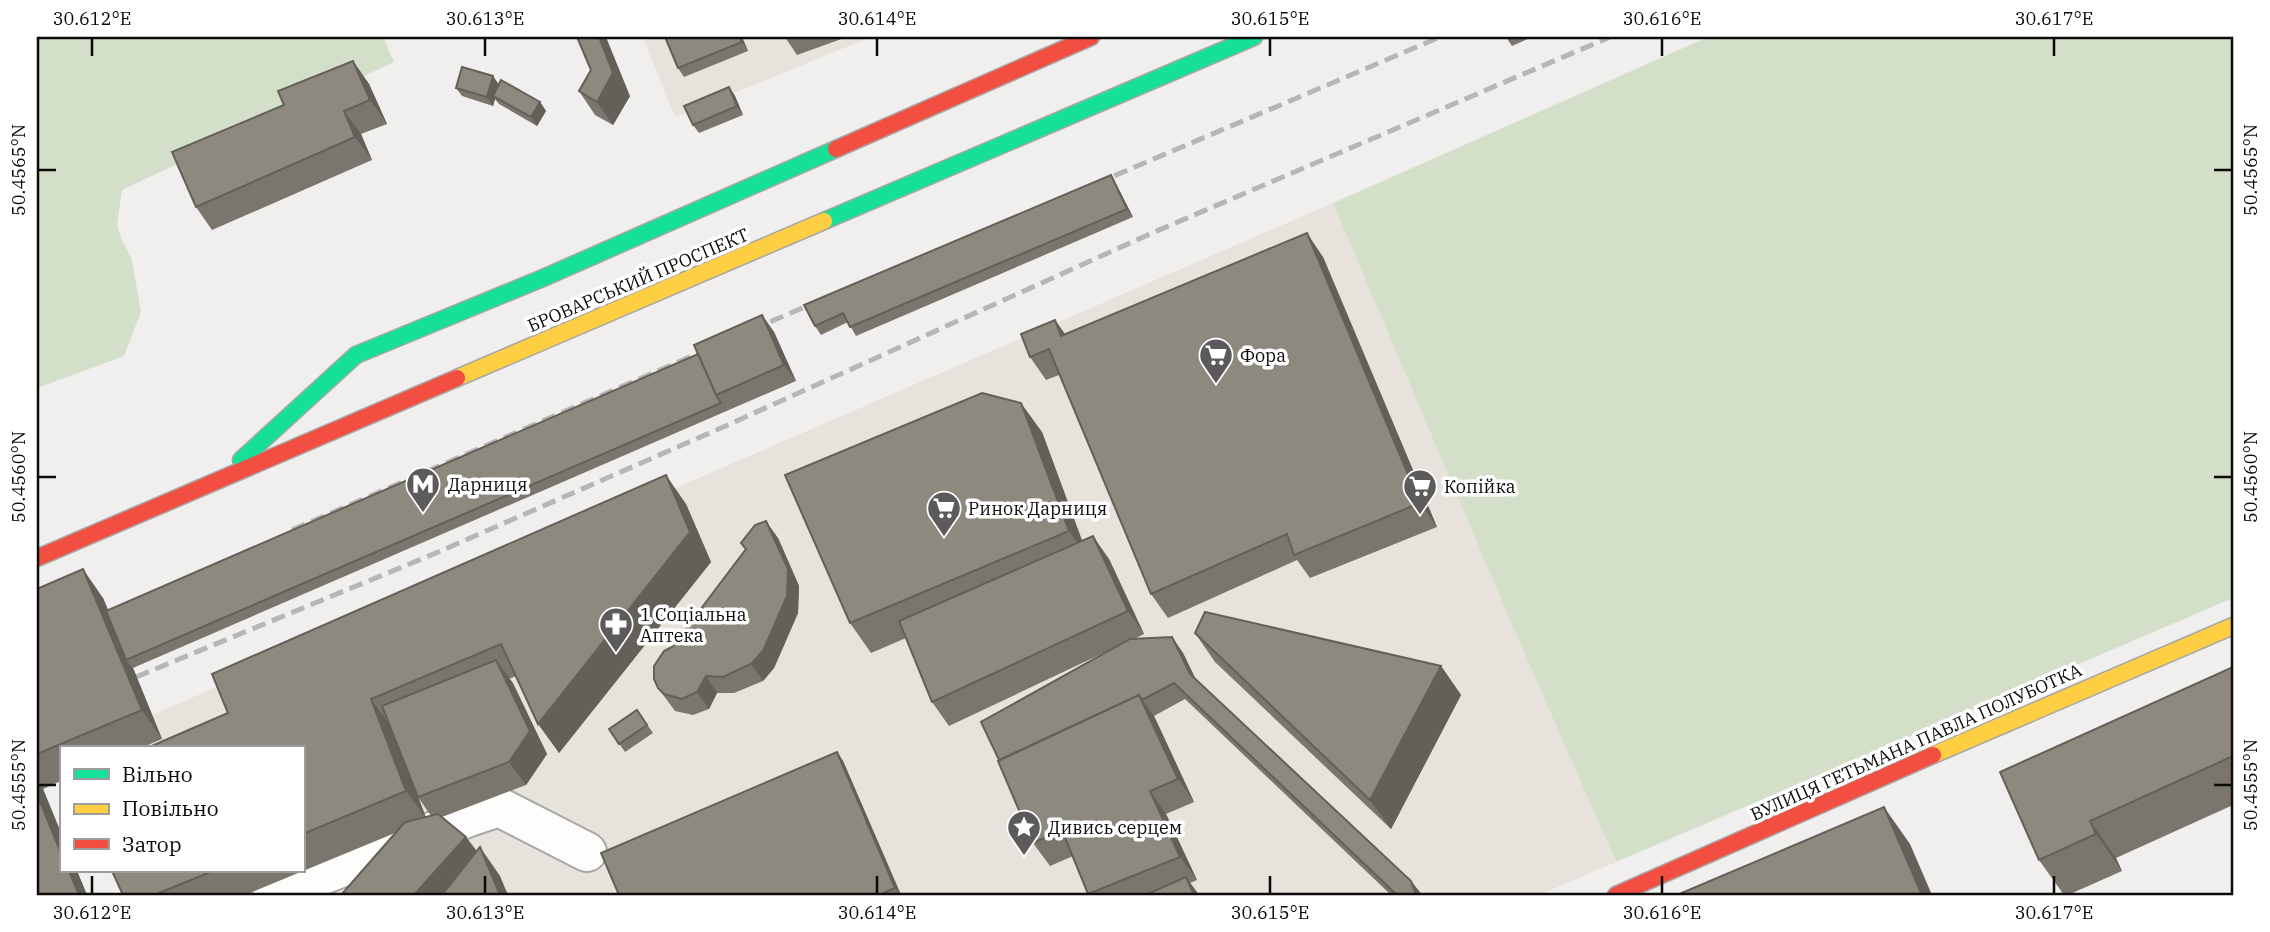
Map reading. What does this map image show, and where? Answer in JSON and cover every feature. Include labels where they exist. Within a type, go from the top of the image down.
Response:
[{"type":"main road","points":[[219,480],[356,355],[533,282],[1091,37]]},
{"type":"main road","name":"БРОВАРСЬКИЙ ПРОСПЕКТ","points":[[37,558],[1254,37]]},
{"type":"main road","name":"ВУЛИЦЯ ГЕТЬМАНА ПАВЛА ПОЛУБОТКА","points":[[1616,895],[2233,626]]},
{"type":"street","points":[[272,895],[499,807],[587,852]]},
{"type":"shaded area","points":[[643,37],[871,37],[675,117]]},
{"type":"shaded area","points":[[1333,203],[1616,862],[1539,895],[123,895],[304,872],[304,746],[146,746],[162,739],[152,715]]},
{"type":"green space","points":[[37,37],[383,37],[394,62],[122,190],[117,225],[132,260],[141,312],[124,356],[37,388]]},
{"type":"green space","points":[[1708,37],[2233,37],[2233,598],[1616,862],[1333,203]]},
{"type":"building","points":[[577,37],[599,37],[613,73],[597,102],[579,91],[591,70]]},
{"type":"building","points":[[665,37],[739,37],[742,42],[678,68]]},
{"type":"building","points":[[353,61],[370,100],[344,111],[355,137],[196,207],[172,152],[284,105],[278,91]]},
{"type":"building","points":[[462,67],[493,76],[487,97],[456,88]]},
{"type":"building","points":[[501,80],[540,102],[531,117],[493,96]]},
{"type":"building","points":[[729,87],[737,106],[693,125],[684,106]]},
{"type":"building","points":[[1111,175],[1127,209],[850,327],[843,313],[815,326],[804,305]]},
{"type":"building","points":[[1307,233],[1420,503],[1294,555],[1287,534],[1151,594],[1049,349],[1030,357],[1021,334],[1055,320],[1061,336]]},
{"type":"building","points":[[762,315],[784,365],[716,395],[694,345]]},
{"type":"building","points":[[698,354],[721,403],[126,660],[106,611]]},
{"type":"building","points":[[982,393],[1021,403],[1069,531],[850,623],[785,475]]},
{"type":"building","points":[[666,475],[690,532],[538,724],[501,644],[371,699],[406,791],[304,834],[304,746],[152,746],[228,713],[212,674]]},
{"type":"building","points":[[766,521],[788,569],[787,596],[763,651],[751,664],[723,677],[706,676],[697,692],[682,699],[664,694],[654,679],[654,666],[664,651],[672,647],[746,549],[741,543],[755,525]]},
{"type":"building","points":[[1093,536],[1128,611],[932,702],[899,621]]},
{"type":"building","points":[[83,569],[142,710],[37,754],[37,589]]},
{"type":"building","points":[[1205,612],[1441,666],[1370,800],[1195,633]]},
{"type":"building","points":[[1172,637],[1190,674],[1411,881],[1416,895],[1389,895],[1395,893],[1174,683],[1142,700],[1139,695],[999,760],[981,722],[1130,639]]},
{"type":"building","points":[[496,660],[530,731],[509,762],[418,797],[382,706]]},
{"type":"building","points":[[2233,667],[2233,756],[2090,821],[2096,834],[2039,860],[2000,772]]},
{"type":"building","points":[[1139,695],[1178,779],[1150,791],[1180,857],[1088,894],[1062,830],[1033,843],[998,761]]},
{"type":"building","points":[[637,710],[647,725],[619,744],[609,729]]},
{"type":"building","points":[[837,752],[895,888],[879,895],[619,895],[601,853]]},
{"type":"building","points":[[37,794],[60,851],[60,872],[69,872],[79,895],[37,895]]},
{"type":"building","points":[[1884,807],[1922,895],[1677,895]]},
{"type":"building","points":[[438,814],[466,837],[414,895],[341,895],[405,822]]},
{"type":"building","points":[[480,847],[500,895],[442,895]]},
{"type":"building","points":[[112,872],[211,872],[154,895],[123,895]]},
{"type":"building","points":[[1186,877],[1194,895],[1145,895]]},
{"type":"railway","points":[[1095,184],[1440,37]]},
{"type":"railway","points":[[136,677],[436,553],[730,424],[1152,233],[1610,37]]},
{"type":"railway","points":[[751,330],[821,300]]},
{"type":"railway","points":[[292,530],[715,346]]},
{"type":"traffic: fast","points":[[824,221],[1254,37]]},
{"type":"traffic: fast","points":[[241,460],[356,355],[543,278],[836,149]]},
{"type":"traffic: slow","points":[[457,378],[824,221]]},
{"type":"traffic: slow","points":[[1933,755],[2233,626]]},
{"type":"traffic: jam","points":[[836,149],[1091,37]]},
{"type":"traffic: jam","points":[[37,558],[457,378]]},
{"type":"traffic: jam","points":[[1616,895],[1933,755]]},
{"type":"place","name":"Фора","points":[[1216,385]]},
{"type":"place","name":"Дарниця","points":[[423,514]]},
{"type":"place","name":"Копійка","points":[[1420,516]]},
{"type":"place","name":"Ринок Дарниця","points":[[944,538]]},
{"type":"place","name":"1 Соціальна Аптека","points":[[616,654]]},
{"type":"place","name":"Дивись серцем","points":[[1024,857]]}]
